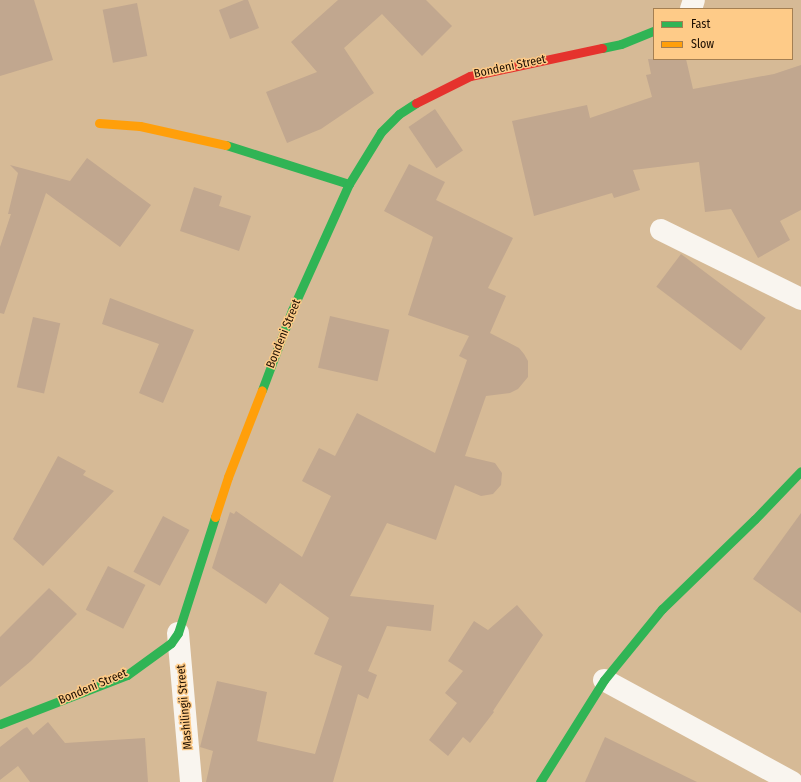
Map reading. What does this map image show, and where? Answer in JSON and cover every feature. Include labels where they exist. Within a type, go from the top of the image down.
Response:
[{"type":"street","name":"Bondeni Street","points":[[0,724],[127,675],[162,651],[171,643],[178,633],[228,477],[292,310],[349,184],[381,132],[399,114],[414,104],[470,76],[621,44],[653,31]]},
{"type":"street","points":[[98,123],[140,126],[216,142],[349,184]]},
{"type":"street","points":[[661,230],[801,299]]},
{"type":"street","points":[[540,782],[604,680],[662,609],[755,519],[801,471]]},
{"type":"street","name":"Mashilingii Street","points":[[178,633],[191,782]]},
{"type":"street","points":[[604,680],[792,782]]},
{"type":"building","points":[[0,0],[34,0],[53,60],[0,76]]},
{"type":"building","points":[[244,0],[248,0],[259,28],[230,39],[219,10]]},
{"type":"building","points":[[338,0],[426,0],[452,26],[422,56],[382,14],[344,48],[374,93],[321,129],[287,143],[266,92],[317,72],[291,42]]},
{"type":"building","points":[[137,3],[147,56],[113,63],[103,10]]},
{"type":"building","points":[[648,59],[686,60],[693,89],[774,74],[801,65],[801,210],[780,221],[790,240],[758,258],[731,209],[705,212],[699,162],[633,170],[640,190],[614,198],[612,193],[534,216],[512,121],[587,105],[590,118],[652,97],[646,75],[651,74]]},
{"type":"building","points":[[435,109],[463,150],[436,168],[408,127]]},
{"type":"building","points":[[87,158],[151,205],[120,247],[46,193],[4,314],[0,313],[0,247],[11,214],[8,214],[18,173],[10,165],[70,181]]},
{"type":"building","points":[[409,164],[445,182],[436,200],[513,238],[488,288],[506,296],[490,333],[519,348],[528,361],[528,377],[518,389],[510,393],[486,396],[465,456],[495,463],[502,473],[501,485],[493,494],[481,496],[455,485],[436,540],[387,523],[350,596],[434,605],[431,631],[387,626],[368,671],[377,675],[368,699],[358,694],[333,782],[206,782],[213,751],[200,747],[217,681],[267,692],[257,741],[315,754],[342,666],[314,654],[329,618],[280,583],[266,604],[212,568],[230,512],[234,514],[236,511],[302,557],[331,496],[302,481],[319,448],[335,456],[357,413],[435,453],[467,360],[459,356],[469,336],[408,315],[433,237],[384,211]]},
{"type":"building","points":[[194,187],[222,196],[219,206],[251,216],[239,251],[180,231]]},
{"type":"building","points":[[681,254],[766,318],[741,351],[656,287]]},
{"type":"building","points":[[110,298],[194,330],[163,403],[139,393],[159,344],[102,324]]},
{"type":"building","points":[[330,316],[389,330],[378,381],[318,368]]},
{"type":"building","points":[[33,317],[60,323],[44,393],[17,387]]},
{"type":"building","points":[[58,456],[86,471],[83,475],[114,491],[43,566],[13,539]]},
{"type":"building","points":[[801,513],[801,613],[753,579]]},
{"type":"building","points":[[163,516],[189,530],[160,586],[133,572]]},
{"type":"building","points":[[108,566],[145,585],[123,629],[86,610]]},
{"type":"building","points":[[49,588],[77,614],[31,661],[0,687],[0,637]]},
{"type":"building","points":[[517,605],[543,635],[493,711],[494,712],[470,743],[463,737],[448,756],[429,740],[457,703],[445,693],[463,671],[448,661],[474,621],[488,630]]},
{"type":"building","points":[[48,722],[65,743],[145,738],[148,782],[30,782],[18,766],[0,780],[0,747],[23,729],[27,727],[33,735]]},
{"type":"building","points":[[605,737],[697,782],[585,782]]},
{"type":"traffic: fast","points":[[602,48],[621,44],[653,31]]},
{"type":"traffic: fast","points":[[262,390],[292,310],[349,184],[381,132],[399,114],[416,103]]},
{"type":"traffic: fast","points":[[226,145],[349,184]]},
{"type":"traffic: fast","points":[[540,782],[604,680],[662,609],[755,519],[801,471]]},
{"type":"traffic: fast","points":[[0,724],[127,675],[171,643],[178,633],[215,517]]},
{"type":"traffic: slow","points":[[99,123],[140,126],[226,145]]},
{"type":"traffic: slow","points":[[215,517],[228,477],[262,390]]},
{"type":"traffic: jam","points":[[416,103],[470,76],[602,48]]}]
